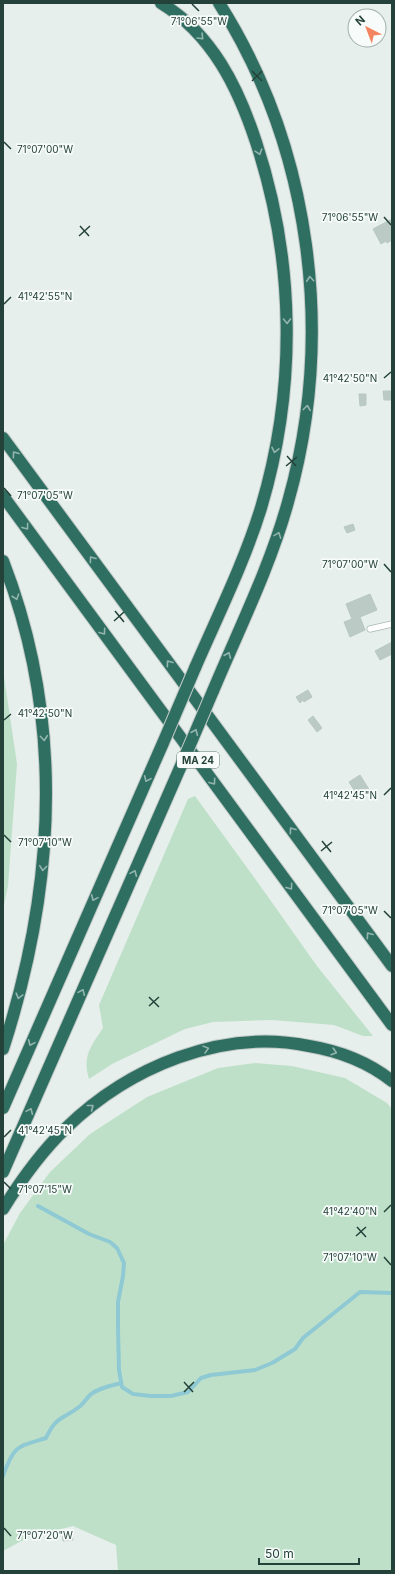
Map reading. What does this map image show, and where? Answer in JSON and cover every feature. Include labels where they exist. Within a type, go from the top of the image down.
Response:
[{"type":"highway","points":[[3,1108],[244,554],[253,531],[267,485],[278,438],[284,390],[287,342],[286,294],[281,246],[273,199],[260,152],[239,96],[223,64],[209,45],[184,20],[161,3]]},
{"type":"highway","points":[[3,1172],[180,768],[263,573],[288,503],[300,456],[310,383],[312,335],[308,260],[301,212],[290,164],[275,118],[256,72],[234,28],[219,3]]},
{"type":"highway","name":"MA 24","points":[[3,438],[392,966]]},
{"type":"highway","name":"MA 24","points":[[3,496],[392,1025]]},
{"type":"highway","points":[[3,561],[25,626],[36,674],[44,739],[46,793],[44,860],[37,914],[22,984],[3,1049]]},
{"type":"highway","points":[[3,1209],[42,1154],[67,1127],[86,1111],[126,1083],[170,1061],[193,1053],[216,1046],[241,1042],[290,1042],[314,1046],[339,1053],[366,1064],[392,1081]]},
{"type":"lane","points":[[370,629],[392,624]]},
{"type":"green space","points":[[3,670],[17,764],[8,886],[3,909]]},
{"type":"green space","points":[[195,796],[317,966],[373,1036],[363,1036],[334,1025],[272,1020],[213,1022],[185,1029],[112,1064],[89,1079],[87,1071],[87,1058],[91,1046],[103,1028],[99,1005],[188,799]]},
{"type":"green space","points":[[255,1063],[292,1066],[345,1078],[387,1103],[392,1109],[392,1571],[118,1571],[116,1545],[73,1526],[27,1538],[3,1551],[3,1245],[20,1213],[50,1172],[90,1134],[147,1097],[218,1068]]},
{"type":"building","points":[[392,219],[392,240],[381,244],[373,229]]},
{"type":"building","points":[[383,391],[392,391],[392,400],[384,400]]},
{"type":"building","points":[[359,394],[366,394],[366,405],[360,406]]},
{"type":"building","points":[[353,524],[355,530],[347,533],[344,527]]},
{"type":"building","points":[[370,594],[377,610],[360,617],[365,630],[350,637],[344,622],[352,619],[346,604]]},
{"type":"building","points":[[392,642],[392,654],[380,660],[375,651]]},
{"type":"building","points":[[308,690],[312,697],[304,702],[303,700],[300,703],[296,697]]},
{"type":"building","points":[[313,716],[322,728],[317,732],[308,720]]},
{"type":"building","points":[[360,775],[370,791],[359,798],[349,782]]},
{"type":"building","points":[[72,1532],[73,1540],[63,1541],[62,1533]]},
{"type":"waterway","points":[[38,1206],[89,1234],[110,1242],[117,1248],[124,1263],[118,1302],[119,1370],[122,1387],[133,1394],[171,1396],[188,1392],[201,1378],[211,1375],[255,1370],[272,1363],[295,1349],[303,1338],[360,1292],[392,1293]]},
{"type":"waterway","points":[[3,1476],[10,1458],[18,1449],[29,1443],[46,1438],[56,1422],[79,1407],[93,1393],[121,1383]]}]
